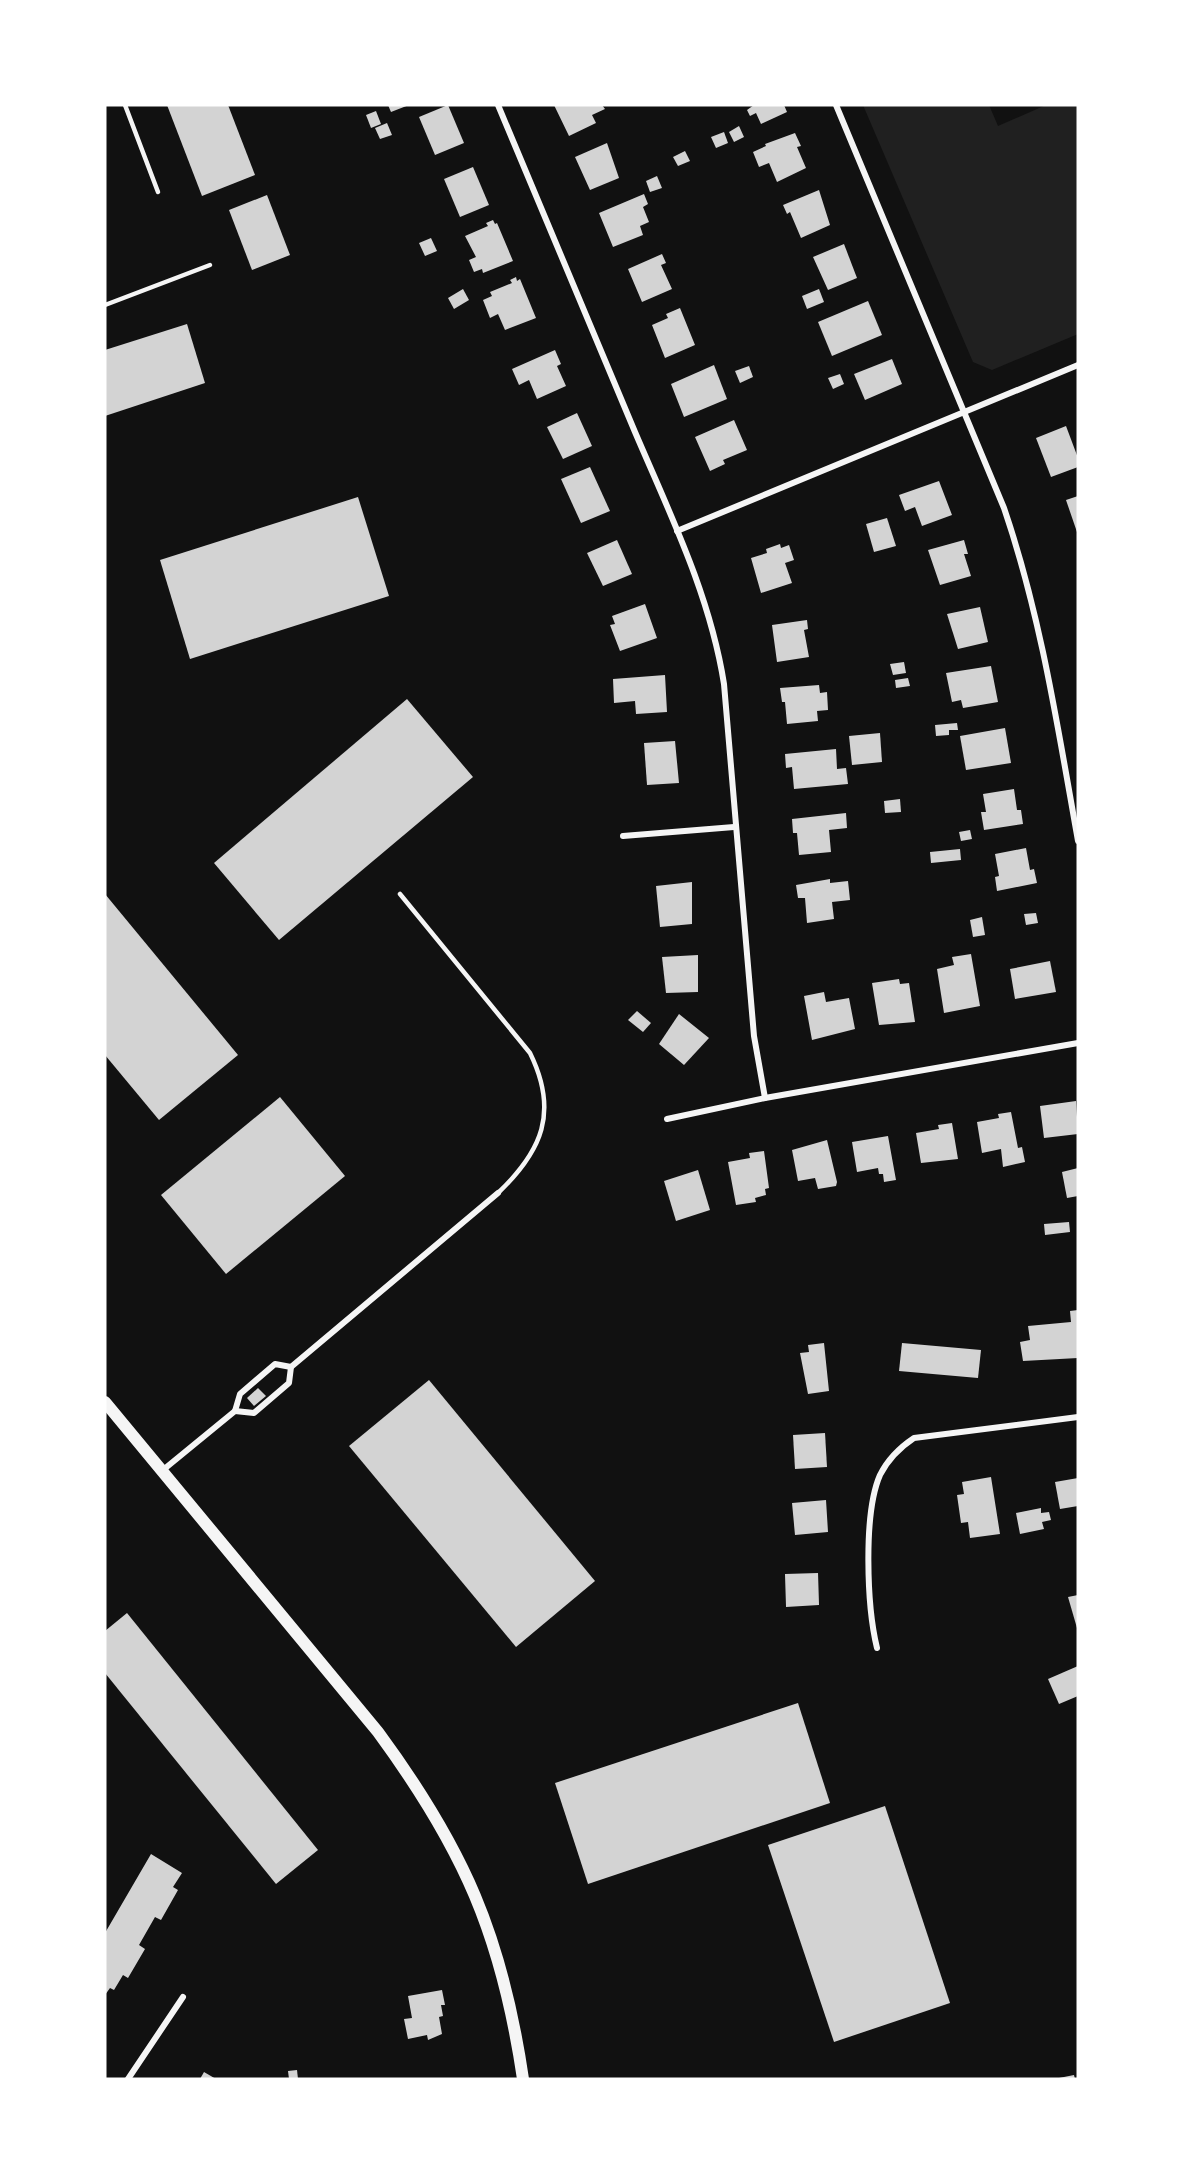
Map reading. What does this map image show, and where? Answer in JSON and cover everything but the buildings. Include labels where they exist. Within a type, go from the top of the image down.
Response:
[{"type":"main road","points":[[105,1402],[378,1732],[414,1782],[451,1841],[478,1897],[498,1953],[514,2016],[523,2079]]},
{"type":"street","points":[[498,105],[707,603],[724,684],[734,827],[754,1036],[765,1098]]},
{"type":"street","points":[[836,105],[1004,508],[1023,563],[1050,682],[1078,841]]},
{"type":"street","points":[[677,531],[1078,365]]},
{"type":"street","points":[[623,836],[734,827]]},
{"type":"street","points":[[667,1119],[765,1098],[1078,1042]]},
{"type":"street","points":[[235,1411],[254,1413],[289,1383],[291,1367],[498,1193]]},
{"type":"street","points":[[163,1470],[235,1411],[240,1394],[275,1364],[291,1367]]},
{"type":"street","points":[[878,1648],[870,1620],[868,1591],[872,1508],[879,1478],[899,1448],[914,1438],[1078,1417]]},
{"type":"street","points":[[128,2079],[183,1997]]},
{"type":"lane","points":[[125,105],[158,192]]},
{"type":"lane","points":[[105,305],[210,265]]},
{"type":"lane","points":[[400,894],[530,1053],[539,1071],[544,1108],[542,1129],[530,1159],[498,1193]]},
{"type":"shaded area","points":[[863,105],[989,105],[998,126],[1046,105],[1078,105],[1078,334],[992,370],[973,362]]}]
